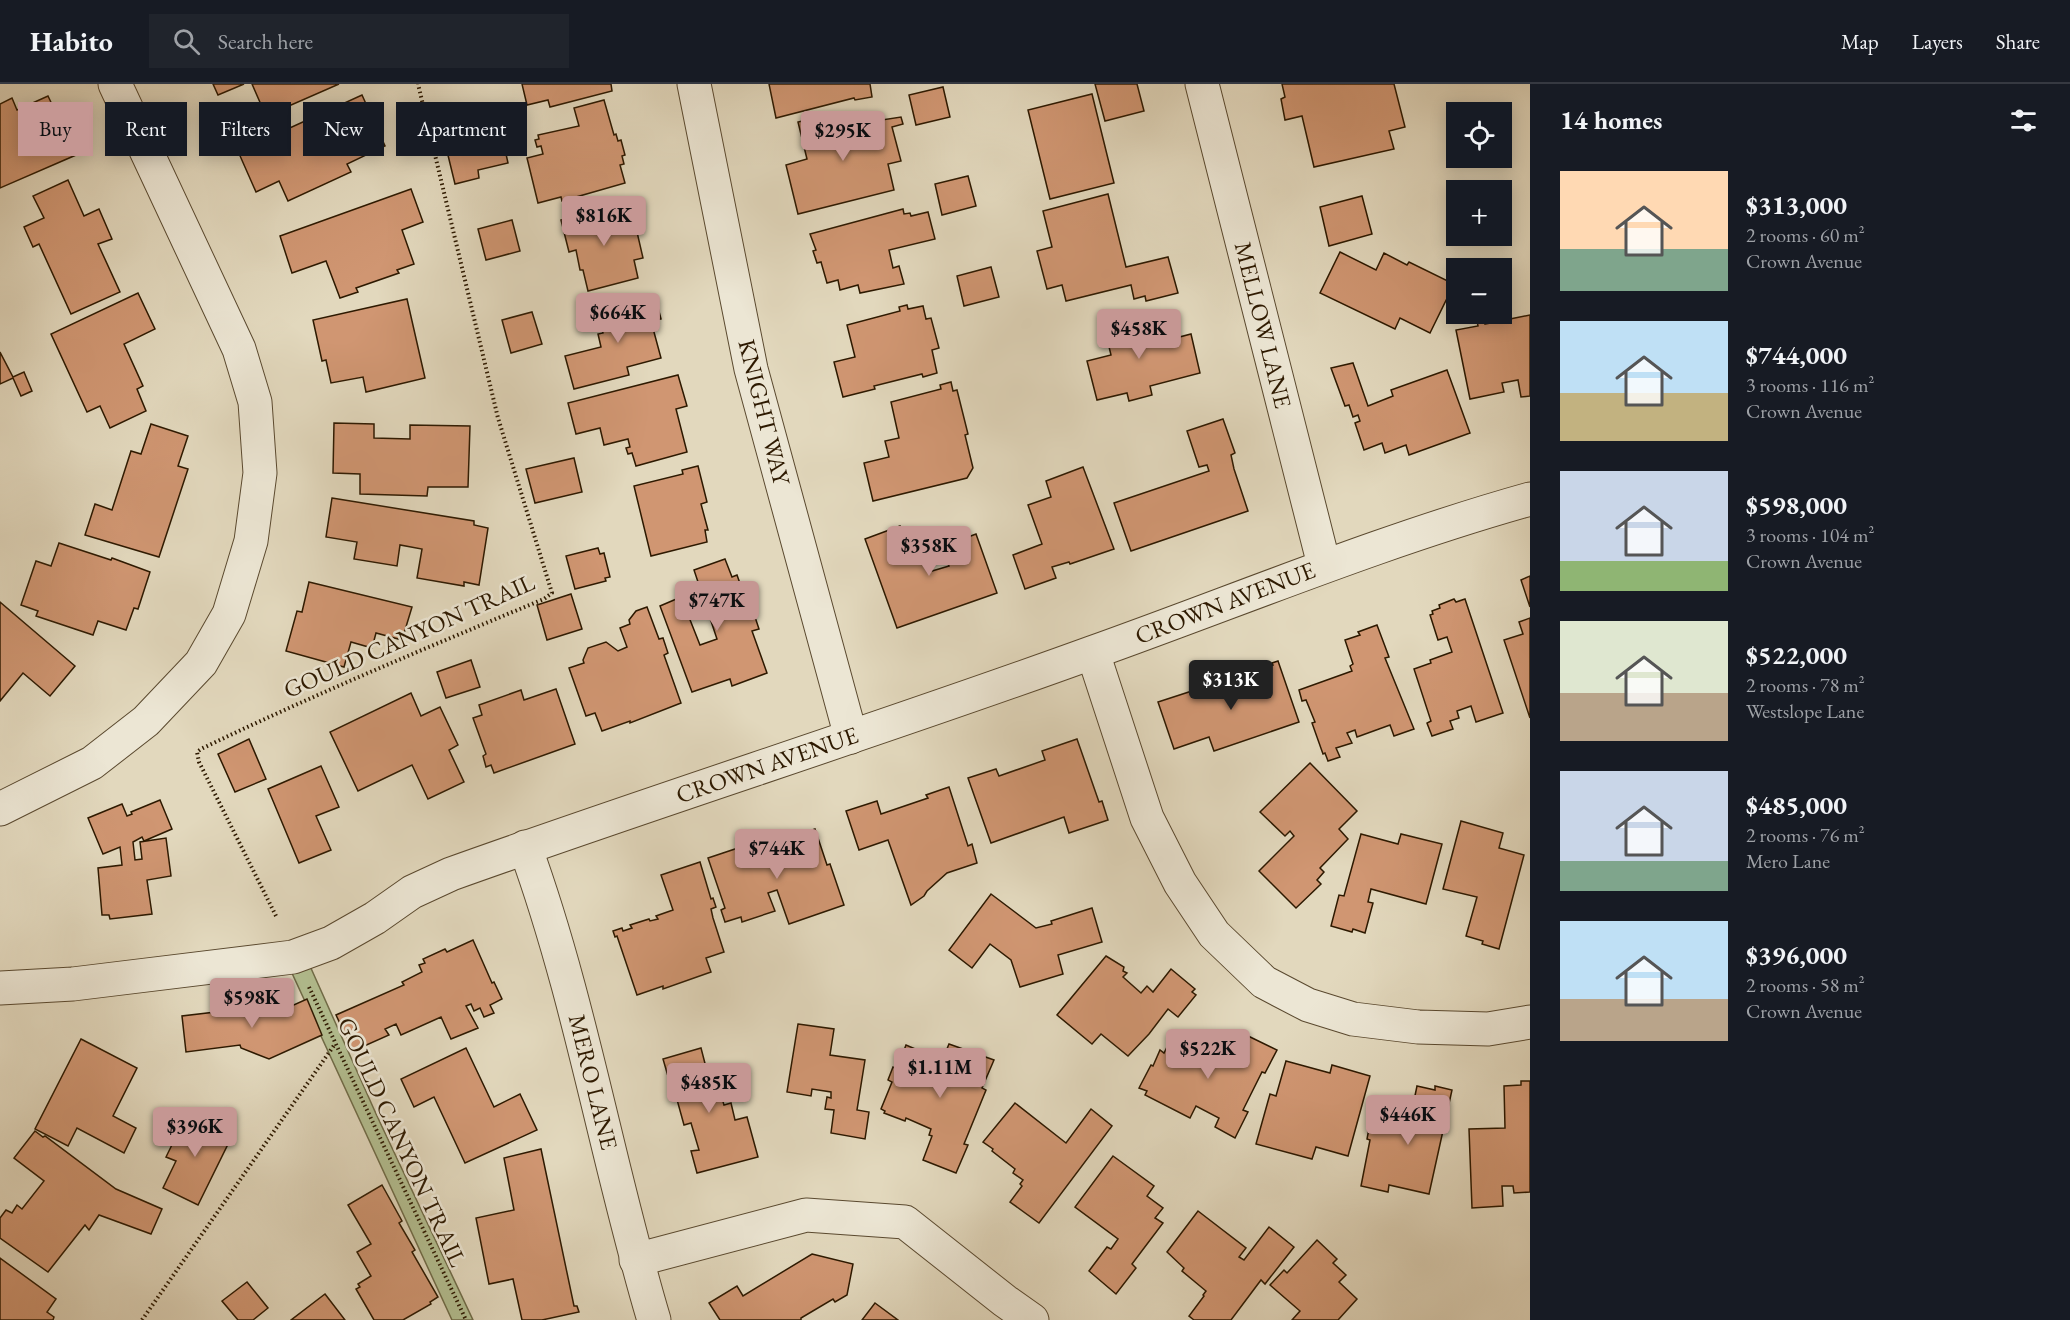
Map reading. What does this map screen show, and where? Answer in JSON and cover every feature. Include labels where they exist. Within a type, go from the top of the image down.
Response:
[{"type":"street","points":[[0,809],[92,764],[146,721],[201,663],[229,614],[251,542],[260,473],[255,402],[239,349],[115,84]]},
{"type":"street","name":"KNIGHT WAY","points":[[694,84],[751,369],[851,737]]},
{"type":"street","name":"MELLOW LANE","points":[[1202,84],[1324,565]]},
{"type":"street","name":"CROWN AVENUE","points":[[0,988],[73,984],[293,957],[331,943],[375,918],[412,892],[451,874],[1093,653],[1324,565],[1530,499]]},
{"type":"street","points":[[1093,653],[1147,818],[1180,883],[1214,934],[1264,982],[1308,1005],[1353,1019],[1419,1027],[1488,1029],[1530,1022]]},
{"type":"street","name":"MERO LANE","points":[[525,847],[559,949],[636,1260],[654,1320]]},
{"type":"street","points":[[636,1260],[806,1215],[905,1222],[1032,1320]]},
{"type":"path","name":"GOULD CANYON TRAIL","points":[[276,916],[199,762],[198,752],[255,723],[544,599],[552,593],[498,418],[418,84]]},
{"type":"path","name":"GOULD CANYON TRAIL","points":[[305,979],[466,1320]]},
{"type":"path","points":[[142,1320],[335,1044]]},
{"type":"green space","points":[[310,966],[377,1116],[473,1320],[452,1320],[291,971]]},
{"type":"building","points":[[213,84],[244,84],[218,95]]},
{"type":"building","points":[[252,84],[339,84],[291,105],[291,102],[260,102]]},
{"type":"building","points":[[522,84],[611,84],[612,91],[550,107],[548,100],[527,105]]},
{"type":"building","points":[[769,84],[870,84],[872,97],[855,100],[854,98],[776,118]]},
{"type":"building","points":[[1095,84],[1137,84],[1144,111],[1105,121]]},
{"type":"building","points":[[1282,84],[1394,84],[1405,127],[1389,131],[1394,149],[1314,167],[1302,116],[1285,120],[1281,99],[1285,97]]},
{"type":"building","points":[[943,87],[950,117],[916,125],[909,95]]},
{"type":"building","points":[[1092,94],[1114,183],[1050,199],[1028,110]]},
{"type":"building","points":[[362,95],[365,102],[347,102]]},
{"type":"building","points":[[48,96],[51,102],[35,102]]},
{"type":"building","points":[[12,98],[17,110],[18,156],[74,156],[0,188],[0,104]]},
{"type":"building","points":[[604,100],[614,135],[616,134],[618,141],[621,140],[625,155],[622,156],[624,164],[620,165],[625,183],[562,201],[561,197],[538,203],[527,158],[543,154],[541,146],[537,147],[535,140],[539,139],[538,135],[579,126],[574,108]]},
{"type":"building","points":[[832,114],[836,129],[881,118],[882,120],[901,117],[903,124],[892,127],[901,161],[888,164],[894,190],[798,214],[786,165],[807,159],[798,122]]},
{"type":"building","points":[[303,122],[303,156],[364,156],[347,164],[351,172],[288,201],[279,181],[256,192],[240,156],[291,156],[291,127]]},
{"type":"building","points":[[448,156],[506,156],[508,163],[478,170],[479,178],[455,184]]},
{"type":"building","points":[[968,176],[976,206],[942,215],[935,184]]},
{"type":"building","points":[[68,180],[84,216],[99,209],[112,239],[98,244],[120,292],[71,314],[39,244],[33,247],[24,227],[44,218],[33,196]]},
{"type":"building","points":[[411,189],[423,222],[402,230],[414,264],[397,270],[399,273],[356,288],[358,292],[340,298],[326,261],[292,273],[280,236]]},
{"type":"building","points":[[1108,194],[1126,267],[1168,257],[1178,293],[1146,301],[1145,296],[1134,299],[1131,285],[1066,301],[1062,285],[1047,289],[1037,251],[1052,247],[1043,211]]},
{"type":"building","points":[[1362,196],[1372,234],[1329,246],[1320,207]]},
{"type":"building","points":[[623,207],[623,210],[627,209],[633,233],[637,232],[643,258],[634,260],[638,278],[588,291],[576,250],[569,252],[561,220],[575,216],[576,219]]},
{"type":"building","points":[[903,209],[904,214],[910,213],[911,216],[928,212],[935,239],[889,250],[893,268],[899,266],[904,284],[860,293],[858,285],[840,290],[838,280],[827,283],[821,262],[817,263],[813,251],[816,250],[810,234]]},
{"type":"building","points":[[512,220],[520,251],[486,260],[478,229]]},
{"type":"building","points":[[1340,252],[1376,270],[1384,253],[1446,280],[1446,300],[1430,333],[1400,318],[1395,329],[1320,293]]},
{"type":"building","points":[[991,267],[999,297],[964,306],[957,276]]},
{"type":"building","points":[[138,293],[155,329],[124,344],[143,386],[137,389],[146,411],[110,428],[100,406],[87,412],[51,334]]},
{"type":"building","points":[[655,296],[661,319],[651,321],[661,358],[627,367],[629,375],[574,389],[565,356],[601,347],[598,334],[603,333],[598,311]]},
{"type":"building","points":[[407,299],[425,378],[366,392],[363,377],[331,383],[326,360],[322,361],[313,320]]},
{"type":"building","points":[[907,305],[908,309],[923,306],[926,319],[931,318],[939,348],[932,350],[937,373],[923,377],[922,374],[874,386],[875,389],[843,397],[834,362],[855,357],[847,325],[900,311],[899,307]]},
{"type":"building","points":[[532,312],[542,344],[511,353],[502,320]]},
{"type":"building","points":[[1140,312],[1149,345],[1191,334],[1200,373],[1150,386],[1152,395],[1129,401],[1127,393],[1097,400],[1087,361],[1111,355],[1103,322]]},
{"type":"building","points":[[1530,315],[1530,396],[1521,397],[1518,380],[1502,383],[1504,392],[1470,399],[1456,330],[1478,326],[1478,324],[1512,324],[1512,319]]},
{"type":"building","points":[[0,352],[13,377],[24,372],[32,391],[21,396],[13,378],[0,384]]},
{"type":"building","points":[[1353,363],[1368,406],[1393,396],[1391,390],[1447,370],[1470,433],[1409,455],[1406,445],[1385,453],[1382,443],[1364,450],[1355,423],[1360,421],[1358,415],[1353,417],[1349,405],[1345,406],[1331,368]]},
{"type":"building","points":[[678,375],[687,406],[676,409],[687,452],[636,466],[632,453],[628,454],[626,448],[630,447],[628,439],[604,445],[600,428],[576,434],[568,403]]},
{"type":"building","points":[[951,382],[953,391],[957,390],[968,434],[965,435],[973,468],[967,478],[873,501],[864,463],[889,457],[885,441],[899,438],[891,402],[941,389],[940,385]]},
{"type":"building","points":[[1223,419],[1235,453],[1231,455],[1234,469],[1248,511],[1131,551],[1114,503],[1209,471],[1207,465],[1199,467],[1187,431]]},
{"type":"building","points":[[334,423],[374,424],[374,438],[410,439],[410,425],[470,426],[468,487],[428,487],[427,496],[360,494],[360,474],[333,473]]},
{"type":"building","points":[[151,424],[188,436],[178,466],[188,469],[159,557],[85,535],[95,504],[112,510],[131,451],[141,454]]},
{"type":"building","points":[[574,458],[582,492],[535,503],[526,469]]},
{"type":"building","points":[[698,466],[707,502],[701,504],[708,530],[705,530],[707,542],[651,556],[634,486],[683,474],[682,470]]},
{"type":"building","points":[[1083,467],[1114,549],[1070,564],[1069,562],[1052,567],[1056,578],[1025,589],[1013,555],[1042,544],[1028,505],[1051,497],[1046,481]]},
{"type":"building","points":[[332,498],[474,521],[474,525],[488,528],[479,585],[464,582],[464,586],[417,578],[422,549],[400,545],[397,566],[354,559],[357,542],[326,537]]},
{"type":"building","points":[[900,526],[911,558],[926,553],[932,571],[949,566],[942,547],[976,534],[997,593],[897,628],[865,539]]},
{"type":"building","points":[[59,543],[111,560],[112,558],[150,572],[138,609],[134,608],[126,630],[98,621],[93,635],[36,616],[38,611],[21,605],[36,561],[51,566]]},
{"type":"building","points":[[598,548],[600,554],[604,553],[610,577],[605,578],[606,581],[575,589],[566,556]]},
{"type":"building","points":[[725,559],[732,577],[737,575],[750,619],[755,617],[759,629],[752,631],[767,673],[732,686],[730,679],[692,692],[660,606],[681,597],[700,645],[717,639],[694,570]]},
{"type":"building","points":[[1530,576],[1530,607],[1521,580]]},
{"type":"building","points":[[309,582],[412,607],[402,640],[376,633],[372,648],[351,642],[344,667],[286,651],[297,611],[302,612]]},
{"type":"building","points":[[571,594],[582,629],[547,640],[537,605]]},
{"type":"building","points":[[1454,599],[1456,602],[1465,599],[1503,713],[1476,722],[1471,706],[1457,711],[1459,718],[1450,721],[1453,729],[1432,736],[1427,723],[1431,721],[1414,669],[1452,652],[1447,637],[1438,640],[1430,615],[1433,614],[1432,611],[1440,608],[1439,605]]},
{"type":"building","points":[[0,602],[75,666],[50,696],[23,673],[0,701]]},
{"type":"building","points":[[647,607],[659,639],[663,638],[668,653],[664,655],[681,703],[630,723],[630,721],[602,731],[595,713],[586,716],[569,668],[584,663],[588,648],[606,642],[618,651],[627,647],[620,628],[630,624],[629,620],[636,611]]},
{"type":"building","points":[[1530,618],[1530,718],[1504,640],[1523,634],[1519,622]]},
{"type":"building","points":[[1377,625],[1389,657],[1385,658],[1414,729],[1394,736],[1390,725],[1357,737],[1355,730],[1347,733],[1352,743],[1336,748],[1340,757],[1328,761],[1325,753],[1323,754],[1312,723],[1315,722],[1306,700],[1302,701],[1299,690],[1352,671],[1350,666],[1353,664],[1345,640],[1360,635],[1358,632]]},
{"type":"building","points":[[471,660],[480,687],[446,698],[437,672]]},
{"type":"building","points":[[1278,661],[1299,722],[1214,751],[1209,737],[1174,749],[1158,702],[1195,690],[1198,697],[1243,682],[1240,674],[1246,672],[1247,674]]},
{"type":"building","points":[[556,689],[575,744],[494,773],[491,765],[486,767],[483,756],[486,754],[473,718],[482,715],[479,705],[521,690],[524,700]]},
{"type":"building","points":[[411,693],[421,716],[440,707],[458,745],[449,750],[464,782],[428,799],[412,765],[358,791],[330,732]]},
{"type":"building","points":[[249,739],[266,779],[235,792],[218,754]]},
{"type":"building","points":[[1077,739],[1099,802],[1102,801],[1108,820],[1069,833],[1064,817],[991,843],[968,778],[996,769],[999,776],[1045,760],[1042,751]]},
{"type":"building","points":[[1310,763],[1357,811],[1339,829],[1348,839],[1320,868],[1324,872],[1317,880],[1321,884],[1296,908],[1259,871],[1294,836],[1290,831],[1285,836],[1260,812]]},
{"type":"building","points":[[321,766],[339,807],[316,816],[331,850],[299,863],[268,789]]},
{"type":"building","points":[[949,787],[968,846],[972,844],[977,863],[947,873],[924,896],[911,905],[888,840],[859,850],[846,811],[877,801],[881,814],[928,798],[926,795]]},
{"type":"building","points":[[160,800],[172,829],[144,841],[142,837],[133,842],[135,860],[142,859],[140,842],[166,838],[171,876],[147,880],[152,914],[110,919],[109,915],[102,915],[98,868],[122,865],[120,847],[103,854],[88,818],[122,804],[127,816],[132,814],[131,812]]},
{"type":"building","points":[[1461,821],[1503,833],[1499,848],[1524,855],[1499,949],[1466,936],[1477,897],[1443,889]]},
{"type":"building","points":[[815,829],[844,905],[789,924],[777,890],[768,893],[775,911],[742,922],[741,917],[725,922],[721,910],[725,908],[708,858],[741,847],[744,853]]},
{"type":"building","points":[[1361,834],[1398,844],[1401,834],[1442,844],[1426,904],[1371,889],[1368,902],[1373,903],[1365,933],[1331,926],[1339,895],[1344,896]]},
{"type":"building","points":[[700,862],[711,899],[713,898],[716,907],[711,909],[724,952],[706,958],[711,972],[663,989],[663,986],[637,995],[617,936],[615,937],[613,931],[622,928],[623,931],[632,928],[630,925],[649,919],[650,921],[658,919],[656,916],[673,910],[661,875]]},
{"type":"building","points":[[991,894],[1036,928],[1092,908],[1102,942],[1058,955],[1063,974],[1020,987],[1011,960],[990,944],[972,968],[949,950]]},
{"type":"building","points":[[473,940],[492,983],[494,982],[502,999],[490,1005],[494,1013],[484,1017],[480,1008],[474,1011],[471,1004],[466,1006],[478,1028],[451,1039],[441,1017],[401,1035],[396,1024],[385,1029],[389,1035],[353,1051],[336,1015],[404,985],[402,982],[422,972],[419,965],[425,963],[423,959],[445,949],[447,952]]},
{"type":"building","points":[[1106,956],[1124,967],[1123,971],[1127,973],[1123,977],[1141,993],[1147,986],[1153,992],[1171,969],[1195,989],[1192,992],[1196,995],[1178,1017],[1168,1009],[1128,1056],[1101,1034],[1092,1044],[1057,1015]]},
{"type":"building","points":[[307,999],[322,1035],[269,1059],[241,1048],[240,1045],[186,1052],[182,1016],[275,1005],[276,1013]]},
{"type":"building","points":[[798,1024],[834,1029],[830,1055],[865,1060],[857,1110],[869,1112],[865,1139],[831,1133],[834,1110],[825,1109],[827,1097],[831,1098],[831,1092],[812,1089],[811,1096],[787,1092]]},
{"type":"building","points":[[1244,1034],[1277,1050],[1265,1073],[1262,1072],[1243,1110],[1248,1112],[1235,1138],[1215,1127],[1219,1118],[1196,1106],[1190,1118],[1145,1095],[1147,1091],[1139,1088],[1160,1050],[1164,1053],[1173,1035],[1184,1040],[1185,1038],[1228,1060],[1231,1054],[1234,1056]]},
{"type":"building","points":[[81,1039],[137,1068],[113,1116],[136,1128],[124,1153],[77,1128],[68,1146],[35,1129]]},
{"type":"building","points":[[949,1044],[994,1060],[982,1088],[986,1090],[964,1144],[968,1145],[956,1173],[923,1160],[932,1136],[929,1135],[931,1129],[906,1118],[905,1121],[884,1113],[885,1111],[881,1109],[892,1082],[888,1080],[893,1067],[897,1069],[906,1045],[934,1057],[932,1063],[940,1066]]},
{"type":"building","points":[[466,1048],[494,1107],[520,1094],[537,1130],[465,1163],[434,1097],[414,1107],[401,1079]]},
{"type":"building","points":[[701,1048],[709,1079],[716,1077],[724,1105],[731,1103],[735,1120],[747,1117],[758,1157],[697,1173],[691,1151],[699,1150],[691,1123],[684,1125],[676,1096],[681,1094],[680,1088],[672,1090],[663,1059]]},
{"type":"building","points":[[1286,1061],[1330,1073],[1332,1065],[1370,1076],[1348,1156],[1316,1147],[1312,1159],[1256,1144],[1270,1094],[1276,1096]]},
{"type":"building","points":[[1521,1081],[1530,1081],[1530,1192],[1514,1193],[1513,1186],[1502,1186],[1503,1206],[1472,1208],[1469,1129],[1505,1128],[1504,1086],[1521,1085]]},
{"type":"building","points":[[1417,1086],[1435,1090],[1435,1086],[1452,1090],[1429,1194],[1389,1185],[1388,1192],[1361,1186],[1370,1140],[1367,1139],[1370,1123],[1414,1132],[1417,1117],[1411,1115]]},
{"type":"building","points":[[1015,1103],[1066,1143],[1091,1109],[1112,1126],[1039,1223],[1010,1202],[1022,1186],[1020,1184],[1023,1180],[1013,1173],[1015,1169],[983,1142]]},
{"type":"building","points":[[187,1114],[232,1136],[198,1205],[163,1188],[176,1161],[166,1157]]},
{"type":"building","points":[[35,1131],[116,1189],[162,1209],[151,1234],[99,1215],[89,1230],[85,1225],[48,1272],[0,1238],[0,1218],[6,1210],[12,1213],[17,1205],[22,1209],[44,1181],[14,1158]]},
{"type":"building","points":[[541,1149],[574,1306],[577,1306],[579,1312],[542,1320],[522,1320],[513,1279],[489,1284],[476,1218],[514,1210],[504,1158]]},
{"type":"building","points":[[1113,1156],[1154,1186],[1147,1196],[1163,1208],[1155,1218],[1163,1223],[1132,1264],[1136,1268],[1116,1294],[1089,1271],[1107,1247],[1111,1249],[1118,1239],[1075,1207]]},
{"type":"building","points":[[382,1185],[402,1221],[399,1223],[415,1250],[412,1252],[438,1297],[430,1302],[431,1304],[403,1320],[374,1320],[356,1289],[360,1287],[358,1284],[371,1276],[357,1252],[371,1244],[348,1205]]},
{"type":"building","points":[[1198,1211],[1246,1248],[1239,1257],[1244,1260],[1269,1227],[1294,1247],[1265,1284],[1261,1280],[1231,1320],[1194,1320],[1189,1316],[1206,1291],[1182,1271],[1184,1268],[1167,1252]]},
{"type":"building","points":[[1317,1240],[1337,1259],[1333,1263],[1346,1275],[1339,1282],[1357,1299],[1338,1320],[1292,1320],[1300,1311],[1270,1285],[1284,1270],[1287,1273]]},
{"type":"building","points":[[812,1254],[853,1264],[847,1295],[835,1302],[833,1299],[801,1320],[720,1320],[709,1303],[737,1286],[743,1296]]},
{"type":"building","points":[[0,1258],[56,1299],[47,1312],[54,1317],[53,1320],[0,1320]]},
{"type":"building","points":[[247,1282],[268,1308],[253,1320],[238,1320],[222,1301]]},
{"type":"building","points":[[325,1294],[345,1320],[291,1320]]},
{"type":"building","points":[[875,1303],[898,1320],[862,1320]]}]
